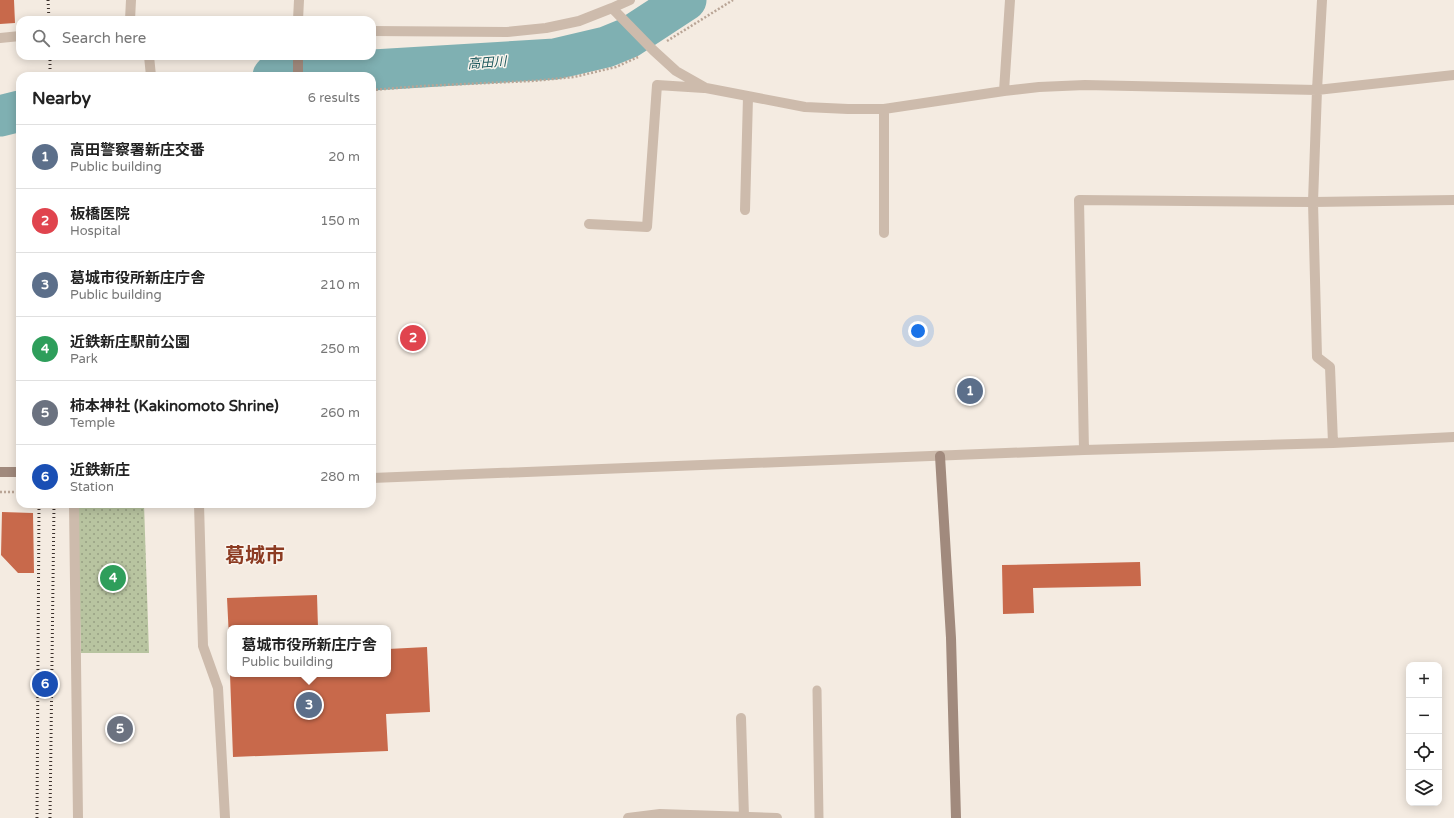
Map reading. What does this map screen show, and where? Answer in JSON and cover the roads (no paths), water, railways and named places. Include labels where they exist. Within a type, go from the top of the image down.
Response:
[{"type":"street","points":[[130,16],[131,0]]},
{"type":"street","points":[[298,16],[299,0]]},
{"type":"street","points":[[376,31],[507,32],[546,28],[572,22],[630,0]]},
{"type":"street","points":[[1004,91],[1010,0]]},
{"type":"street","points":[[1322,0],[1313,202],[1317,357],[1330,367],[1333,443]]},
{"type":"street","points":[[612,8],[676,71],[706,88]]},
{"type":"street","points":[[0,38],[16,36]]},
{"type":"street","points":[[150,60],[151,72]]},
{"type":"street","points":[[298,60],[298,72]]},
{"type":"street","points":[[589,224],[647,227],[657,85],[706,88],[805,107],[884,109],[1039,87],[1085,85],[1317,90],[1454,75]]},
{"type":"street","points":[[745,210],[748,97]]},
{"type":"street","points":[[884,109],[884,233]]},
{"type":"street","points":[[1084,450],[1079,200],[1313,202],[1454,200]]},
{"type":"street","points":[[376,478],[1084,450],[1333,443],[1454,437]]},
{"type":"street","points":[[940,456],[950,638],[956,818]]},
{"type":"street","points":[[0,472],[16,472]]},
{"type":"street","points":[[74,508],[78,818]]},
{"type":"street","points":[[199,508],[203,646],[218,688],[225,818]]},
{"type":"street","points":[[741,718],[744,817]]},
{"type":"street","points":[[628,818],[660,814],[777,818]]},
{"type":"lane","points":[[817,690],[819,818]]},
{"type":"waterway","name":"高田川","points":[[339,72],[555,59],[606,47],[628,38],[686,0]]},
{"type":"waterway","name":"高田川","points":[[0,116],[16,112]]},
{"type":"railway","points":[[48,0],[49,16]]},
{"type":"railway","points":[[50,60],[50,72]]},
{"type":"railway","points":[[37,818],[39,508]]},
{"type":"railway","points":[[50,818],[54,508]]},
{"type":"place","name":"板橋医院","points":[[413,338]]},
{"type":"place","name":"高田警察署新庄交番","points":[[970,391]]},
{"type":"place","name":"近鉄新庄駅前公園","points":[[113,578]]},
{"type":"place","name":"近鉄新庄","points":[[45,684]]},
{"type":"place","name":"葛城市役所新庄庁舎","points":[[309,705]]},
{"type":"place","name":"柿本神社 (Kakinomoto Shrine)","points":[[120,729]]},
{"type":"district","name":"葛城市","points":[[255,556]]}]
